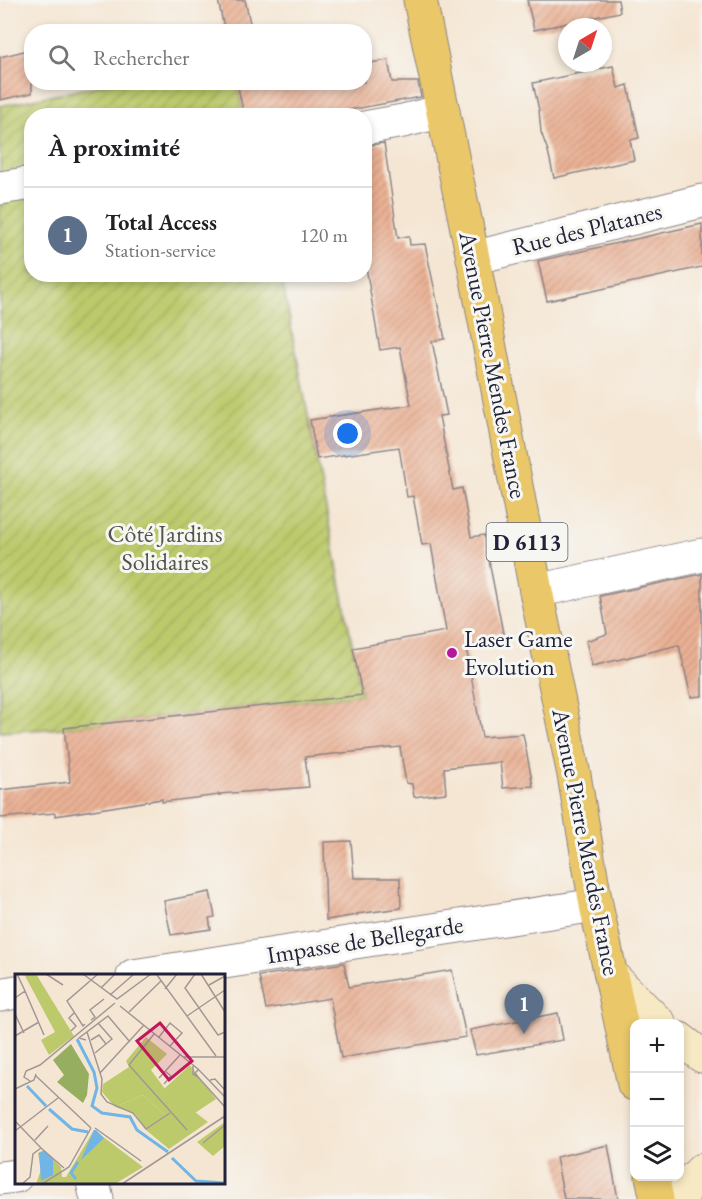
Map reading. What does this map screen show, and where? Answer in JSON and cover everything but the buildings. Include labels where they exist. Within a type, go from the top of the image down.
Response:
[{"type":"main road","name":"Avenue Pierre Mendes France","points":[[420,0],[574,775],[596,905],[632,1073]]},
{"type":"main road","points":[[653,1181],[657,1199]]},
{"type":"street","points":[[372,127],[443,111]]},
{"type":"street","points":[[0,189],[24,184]]},
{"type":"street","name":"Rue des Platanes","points":[[473,258],[702,201]]},
{"type":"street","points":[[536,591],[702,555]]},
{"type":"street","name":"Impasse de Bellegarde","points":[[140,974],[596,905]]},
{"type":"street","points":[[612,976],[656,1019]]},
{"type":"street","points":[[0,994],[15,992]]},
{"type":"street","points":[[684,1042],[702,1056]]},
{"type":"street","points":[[681,1199],[688,1184],[702,1170]]},
{"type":"street","points":[[0,1178],[15,1176]]},
{"type":"street","points":[[93,1184],[96,1199]]},
{"type":"green space","name":"Côté Jardins Solidaires","points":[[77,90],[239,90],[242,108],[24,108],[24,282],[282,282],[362,695],[64,728],[0,732],[0,106]]},
{"type":"place","name":"Laser Game Evolution","points":[[452,653]]},
{"type":"place","name":"Total Access","points":[[524,1034]]}]
